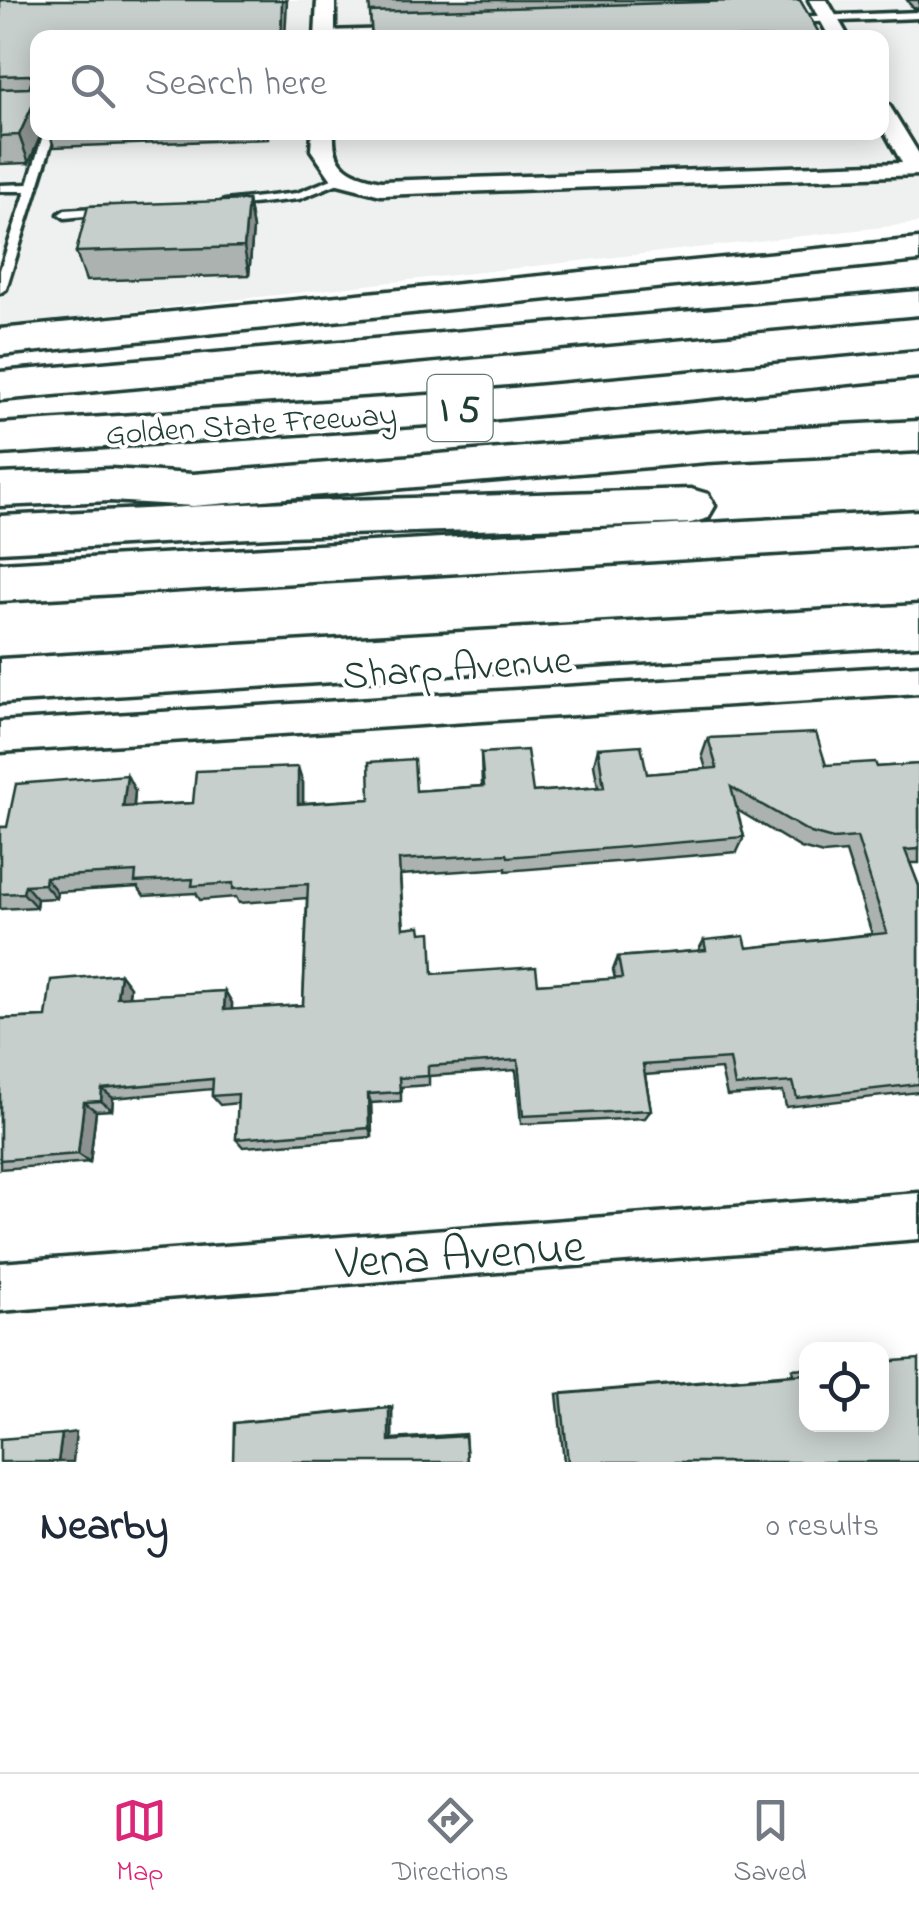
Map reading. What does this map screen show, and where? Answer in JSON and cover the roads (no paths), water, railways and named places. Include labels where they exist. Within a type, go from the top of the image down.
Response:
[{"type":"highway","points":[[0,342],[919,250]]},
{"type":"highway","points":[[0,386],[919,303]]},
{"type":"highway","name":"Golden State Freeway","points":[[0,438],[458,408],[919,364]]},
{"type":"highway","points":[[110,485],[192,472],[573,444],[919,409]]},
{"type":"highway","points":[[0,490],[110,485],[194,490],[707,447],[919,436]]},
{"type":"highway","points":[[536,511],[589,498],[919,463]]},
{"type":"highway","points":[[0,534],[685,507],[919,492]]},
{"type":"highway","points":[[0,582],[919,528]]},
{"type":"highway","points":[[0,681],[919,625]]},
{"type":"street","points":[[325,30],[326,0]]},
{"type":"street","points":[[818,0],[835,30]]},
{"type":"street","points":[[323,140],[322,150],[342,178],[362,186],[405,188],[917,170],[889,121]]},
{"type":"street","name":"Sharp Avenue","points":[[0,737],[919,680]]},
{"type":"street","name":"Vena Avenue","points":[[0,1287],[919,1216]]},
{"type":"lane","points":[[326,0],[336,0]]},
{"type":"lane","points":[[770,20],[919,16]]},
{"type":"lane","points":[[0,289],[47,140]]},
{"type":"lane","points":[[216,204],[291,200],[315,194],[342,178]]},
{"type":"lane","points":[[0,188],[32,188]]},
{"type":"lane","points":[[65,214],[122,210]]},
{"type":"lane","points":[[0,227],[20,226]]}]
